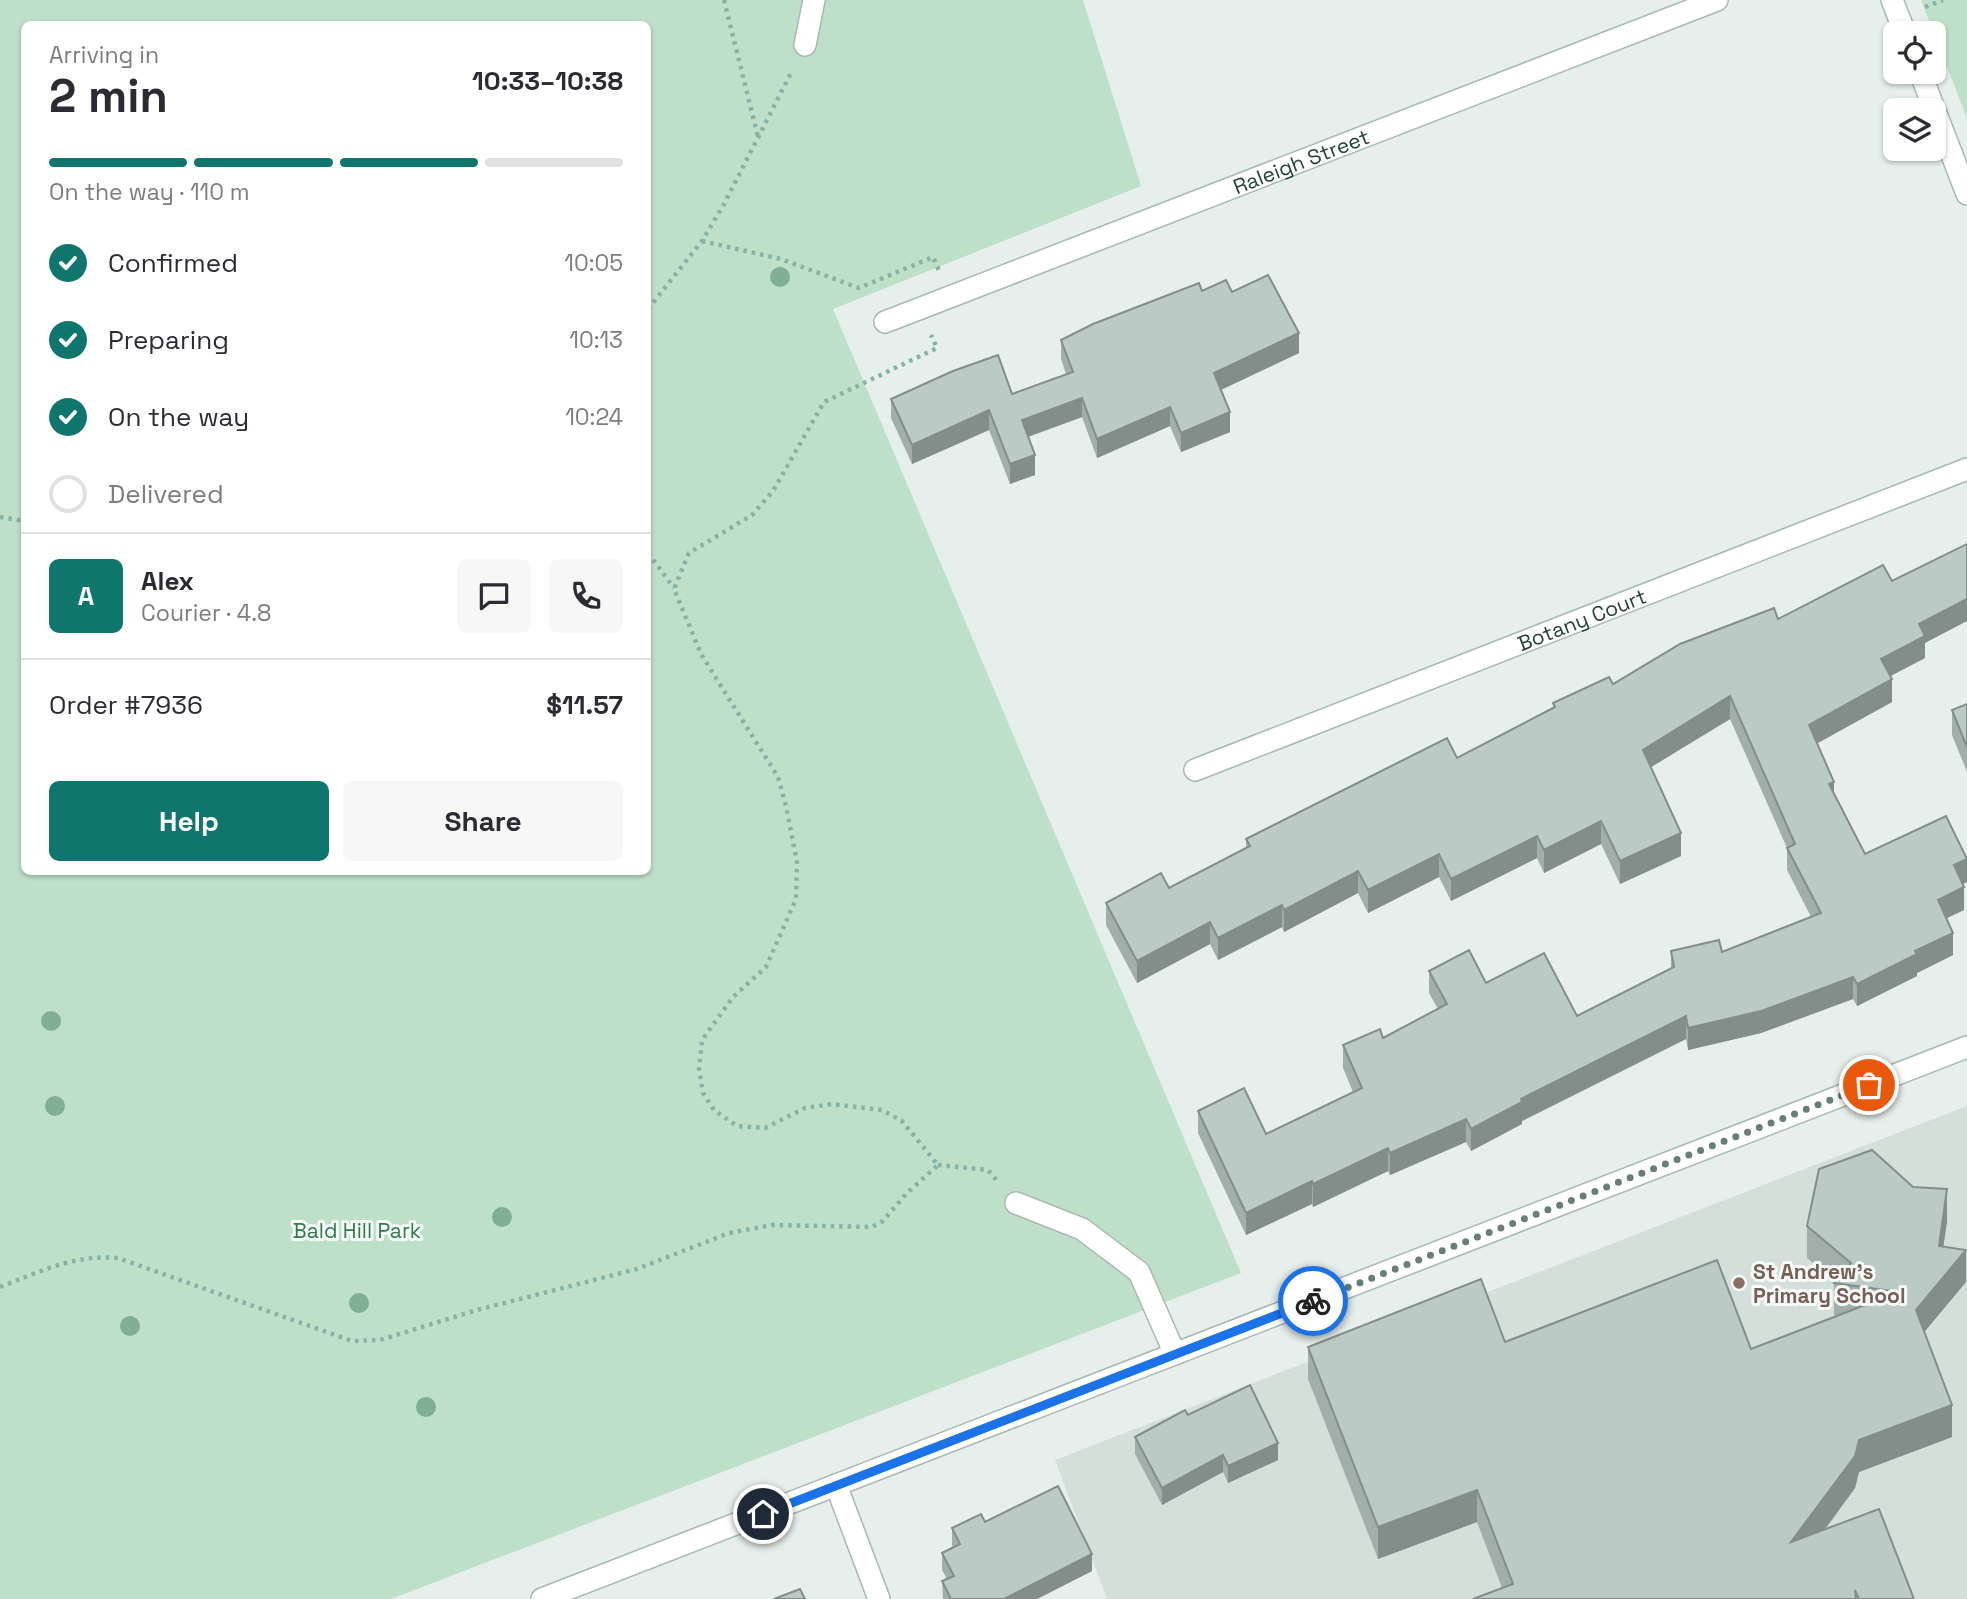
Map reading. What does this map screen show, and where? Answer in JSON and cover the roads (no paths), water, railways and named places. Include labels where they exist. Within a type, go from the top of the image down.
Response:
[{"type":"street","points":[[805,45],[814,0]]},
{"type":"street","name":"Raleigh Street","points":[[885,322],[1717,0]]},
{"type":"street","points":[[1892,0],[1900,21]]},
{"type":"street","points":[[1925,84],[1967,194]]},
{"type":"street","name":"Botany Court","points":[[1195,771],[1967,470]]},
{"type":"street","points":[[542,1599],[1967,1047]]},
{"type":"street","points":[[1016,1203],[1082,1229],[1139,1272],[1175,1354]]},
{"type":"street","points":[[836,1485],[879,1599]]},
{"type":"place","name":"St Andrew's Primary School","points":[[1739,1283]]},
{"type":"park label","name":"Bald Hill Park","points":[[357,1230]]}]
